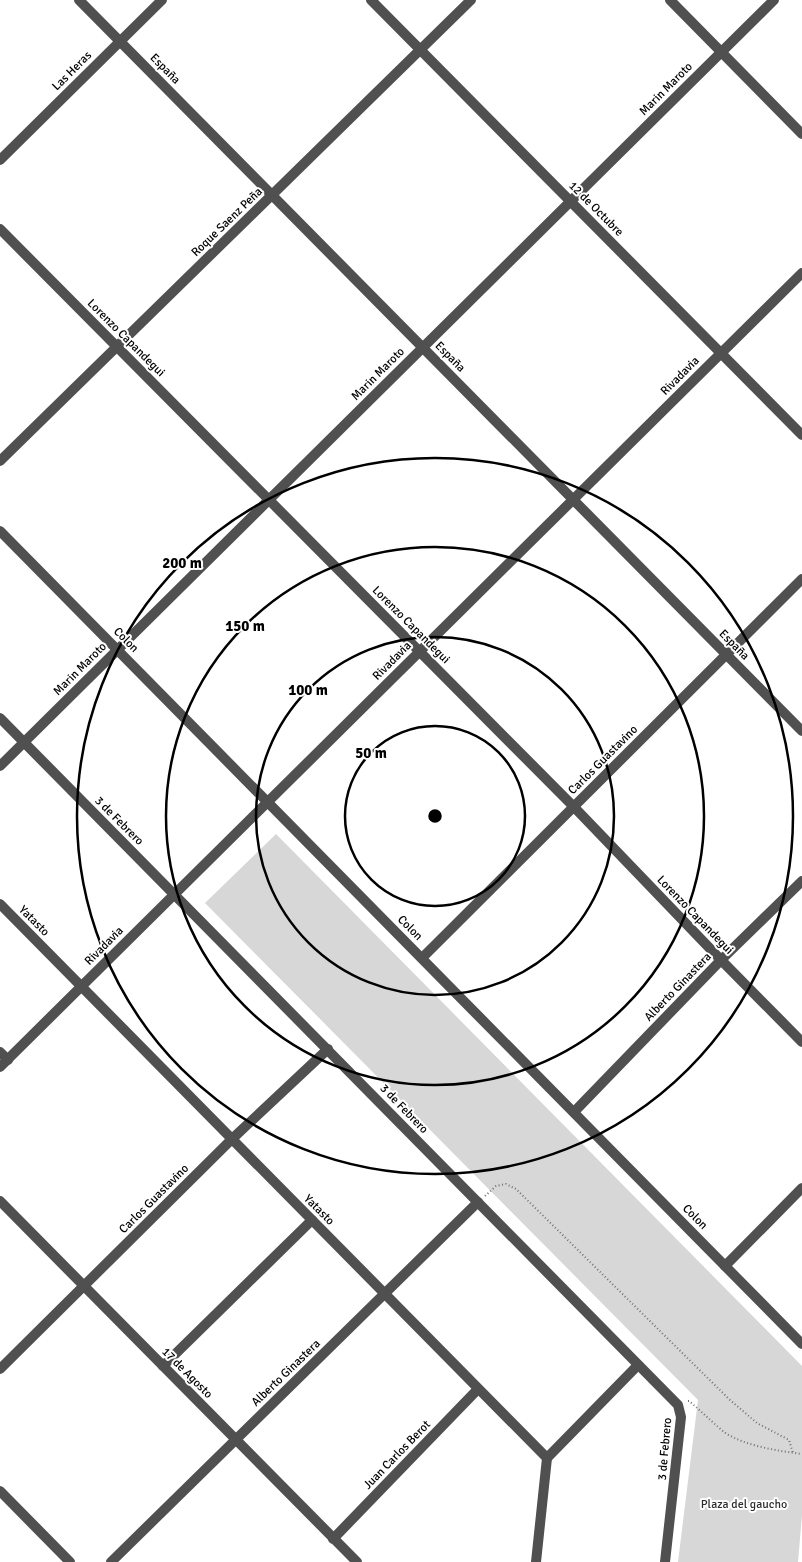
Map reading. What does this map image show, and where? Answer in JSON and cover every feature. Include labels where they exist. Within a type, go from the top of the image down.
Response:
[{"type":"street","name":"España","points":[[79,0],[802,731]]},
{"type":"street","name":"Las Heras","points":[[0,160],[162,0]]},
{"type":"street","name":"12 de Octubre","points":[[371,0],[802,435]]},
{"type":"street","name":"Roque Saenz Peña","points":[[0,462],[471,0]]},
{"type":"street","points":[[670,0],[802,134]]},
{"type":"street","name":"Marin Maroto","points":[[0,766],[774,0]]},
{"type":"street","name":"Lorenzo Capandegui","points":[[0,229],[574,806],[802,1042]]},
{"type":"street","name":"Rivadavia","points":[[0,1067],[802,273]]},
{"type":"street","name":"Colon","points":[[0,531],[802,1344]]},
{"type":"street","name":"Carlos Guastavino","points":[[422,958],[802,579]]},
{"type":"street","name":"3 de Febrero","points":[[0,718],[678,1405],[681,1417],[665,1562]]},
{"type":"street","name":"Alberto Ginastera","points":[[574,1112],[721,960],[802,880]]},
{"type":"street","name":"Yatasto","points":[[0,904],[546,1458]]},
{"type":"street","name":"Carlos Guastavino","points":[[0,1369],[232,1139],[328,1049]]},
{"type":"street","points":[[0,1052],[8,1060]]},
{"type":"street","points":[[725,1266],[802,1188]]},
{"type":"street","name":"17 de Agosto","points":[[0,1201],[357,1562]]},
{"type":"street","name":"Alberto Ginastera","points":[[111,1562],[478,1202]]},
{"type":"street","points":[[163,1366],[312,1220]]},
{"type":"street","points":[[536,1562],[546,1458],[638,1365]]},
{"type":"street","name":"Juan Carlos Berot","points":[[333,1539],[478,1389]]},
{"type":"street","points":[[0,1491],[70,1562]]},
{"type":"path","points":[[478,1202],[496,1186],[506,1184],[516,1189],[730,1400],[757,1424],[789,1440],[793,1453]]},
{"type":"path","points":[[678,1405],[689,1401],[726,1433],[751,1444],[802,1454]]},
{"type":"green space","name":"Plaza del gaucho","points":[[276,834],[802,1366],[802,1515],[798,1562],[678,1562],[698,1400],[205,903]]}]
